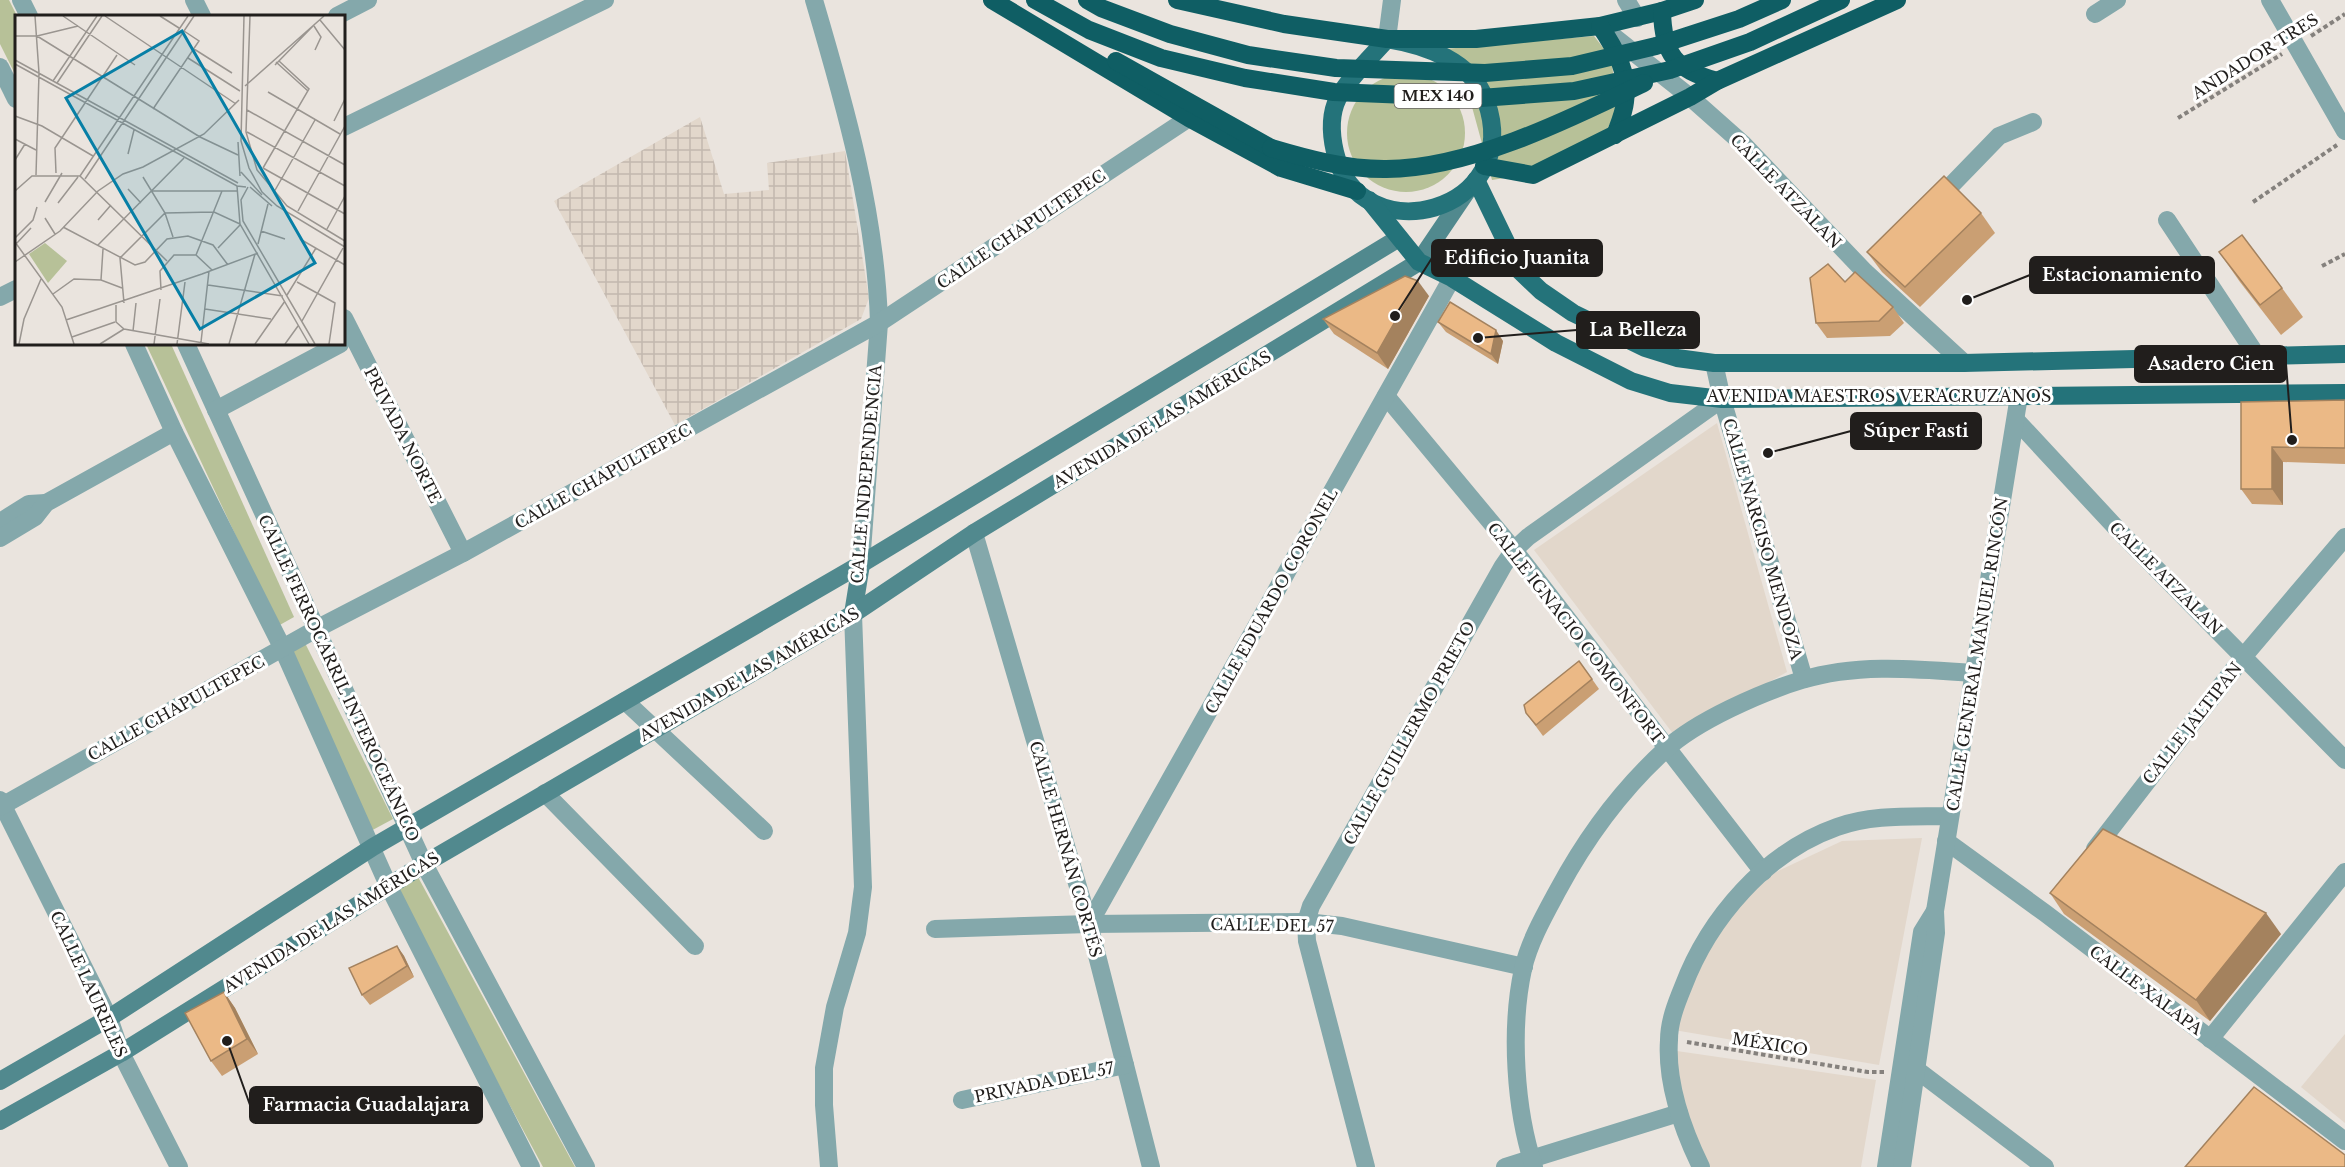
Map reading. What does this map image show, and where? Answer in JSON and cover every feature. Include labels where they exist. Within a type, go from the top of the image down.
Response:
[{"type":"highway","points":[[992,0],[1189,118],[1281,168],[1363,196]]},
{"type":"highway","name":"MEX 140","points":[[1035,0],[1089,30],[1161,58],[1245,78],[1334,92],[1481,98],[1574,91],[1670,69],[1750,42],[1841,0]]},
{"type":"highway","name":"MEX 140","points":[[1087,0],[1101,8],[1170,34],[1248,55],[1336,68],[1485,73],[1572,66],[1656,46],[1739,19],[1782,0]]},
{"type":"highway","name":"MEX 140","points":[[1177,0],[1284,24],[1387,39],[1476,39],[1600,26],[1637,18],[1695,0]]},
{"type":"highway","points":[[1476,179],[1533,176],[1690,97],[1717,81],[1897,0]]},
{"type":"highway","points":[[1662,11],[1663,36],[1674,58],[1693,74],[1717,81]]},
{"type":"highway","points":[[1016,15],[1088,45],[1271,148],[1322,164],[1384,170],[1442,163],[1486,150],[1576,116],[1670,69]]},
{"type":"highway","points":[[1600,26],[1617,52],[1624,74],[1626,101],[1615,135]]},
{"type":"main road","name":"MEX 140","points":[[1387,39],[1413,43],[1447,58],[1468,72],[1483,93],[1491,116],[1492,142],[1476,179]]},
{"type":"main road","points":[[1387,39],[1356,73],[1337,100],[1331,133],[1338,165],[1363,196],[1393,210],[1419,212],[1444,205],[1476,179]]},
{"type":"main road","name":"AVENIDA DE LAS AMÉRICAS","points":[[0,1121],[121,1053],[388,885],[853,614],[974,533],[1419,262],[1476,179]]},
{"type":"main road","name":"AVENIDA MAESTROS VERACRUZANOS","points":[[1476,179],[1520,271],[1540,291],[1573,313],[1645,348],[1677,358],[1714,363],[1964,363],[2345,354]]},
{"type":"main road","name":"AVENIDA MAESTROS VERACRUZANOS","points":[[1363,196],[1419,262],[1452,279],[1556,343],[1631,381],[1670,393],[1722,399],[2345,393]]},
{"type":"main road","name":"AVENIDA DE LAS AMÉRICAS","points":[[0,1081],[109,1018],[407,827],[861,564],[1398,238]]},
{"type":"main road","name":"CALLE INDEPENDENCIA","points":[[853,614],[861,564]]},
{"type":"street","points":[[21,0],[28,15]]},
{"type":"street","points":[[195,0],[202,15]]},
{"type":"street","points":[[338,15],[368,0]]},
{"type":"street","points":[[345,127],[605,0]]},
{"type":"street","name":"CALLE INDEPENDENCIA","points":[[814,0],[845,105],[863,191],[878,285],[879,323],[861,564]]},
{"type":"street","points":[[1387,39],[1392,0]]},
{"type":"street","points":[[1626,0],[1637,18]]},
{"type":"street","points":[[2095,14],[2117,0]]},
{"type":"street","points":[[2270,0],[2345,131]]},
{"type":"street","name":"CALLE ATZALAN","points":[[1600,26],[1690,97],[1743,144],[1964,363]]},
{"type":"street","points":[[0,67],[15,97]]},
{"type":"street","name":"CALLE CHAPULTEPEC","points":[[1,804],[318,628],[463,553],[879,323],[1189,118]]},
{"type":"street","points":[[1924,213],[2000,136],[2033,122]]},
{"type":"street","points":[[2167,220],[2257,356]]},
{"type":"street","name":"CALLE EDUARDO CORONEL","points":[[1089,924],[1452,279]]},
{"type":"street","points":[[0,297],[15,290]]},
{"type":"street","name":"PRIVADA NORTE","points":[[346,341],[463,553]]},
{"type":"street","points":[[135,345],[174,432],[283,648],[388,885],[531,1167]]},
{"type":"street","name":"CALLE FERROCARRIL INTEROCEÁNICO","points":[[186,345],[318,628],[424,864],[586,1167]]},
{"type":"street","points":[[216,410],[338,345]]},
{"type":"street","name":"CALLE NARCISO MENDOZA","points":[[1714,363],[1722,399],[1804,679]]},
{"type":"street","name":"CALLE IGNACIO COMONFORT","points":[[1386,396],[1514,550],[1763,872]]},
{"type":"street","name":"CALLE GENERAL MANUEL RINCÓN","points":[[1902,1167],[1936,933],[1935,911],[2019,396]]},
{"type":"street","name":"CALLE GUILLERMO PRIETO","points":[[1305,922],[1311,906],[1514,550],[1528,537],[1722,399]]},
{"type":"street","name":"CALLE ATZALAN","points":[[2016,420],[2120,532],[2345,760]]},
{"type":"street","points":[[0,538],[35,517],[46,503],[174,432]]},
{"type":"street","points":[[0,522],[29,504],[46,503]]},
{"type":"street","name":"CALLE HERNÁN CORTÉS","points":[[974,533],[1089,924],[1151,1167]]},
{"type":"street","name":"CALLE JALTIPAN","points":[[2088,858],[2244,656],[2345,537]]},
{"type":"street","name":"CALLE INDEPENDENCIA","points":[[829,1167],[824,1105],[824,1068],[835,1007],[856,933],[863,887],[853,614]]},
{"type":"street","points":[[1533,1163],[1518,1091],[1515,1021],[1524,967],[1544,916],[1579,852],[1620,797],[1666,748],[1708,721],[1759,696],[1804,679],[1877,669],[1974,673]]},
{"type":"street","points":[[625,701],[764,831]]},
{"type":"street","points":[[545,793],[695,946]]},
{"type":"street","name":"CALLE LAURELES","points":[[1,804],[109,1018],[121,1053],[179,1167]]},
{"type":"street","points":[[1701,1167],[1679,1113],[1671,1077],[1669,1040],[1674,1008],[1691,966],[1718,922],[1735,900],[1763,872],[1796,847],[1837,827],[1881,817],[1950,816]]},
{"type":"street","name":"CALLE XALAPA","points":[[1946,841],[2345,1141]]},
{"type":"street","points":[[2210,1040],[2345,872]]},
{"type":"street","points":[[2045,914],[2059,895]]},
{"type":"street","name":"CALLE GENERAL MANUEL RINCÓN","points":[[1886,1167],[1922,932],[1935,911]]},
{"type":"street","points":[[1305,922],[1307,941],[1366,1167]]},
{"type":"street","name":"CALLE DEL 57","points":[[1089,924],[1305,922],[1342,926],[1524,967]]},
{"type":"street","points":[[936,929],[1089,924]]},
{"type":"street","name":"PRIVADA DEL 57","points":[[962,1100],[1125,1065]]},
{"type":"street","points":[[1917,1070],[2045,1167]]},
{"type":"street","points":[[1504,1167],[1533,1163],[1679,1113]]},
{"type":"path","name":"ANDADOR TRES","points":[[2178,118],[2345,14]]},
{"type":"path","points":[[2253,202],[2345,140]]},
{"type":"path","points":[[2322,266],[2345,254]]},
{"type":"path","name":"MÉXICO","points":[[1669,1040],[1868,1072]]},
{"type":"shaded area","points":[[700,117],[724,194],[769,190],[767,163],[845,151],[869,298],[861,319],[675,425],[554,201]]},
{"type":"shaded area","points":[[1717,423],[1787,672],[1674,735],[1534,550]]},
{"type":"shaded area","points":[[1922,838],[1879,1065],[1674,1030],[1698,948],[1759,880],[1842,841]]},
{"type":"shaded area","points":[[2345,1034],[2345,1123],[2301,1087]]},
{"type":"shaded area","points":[[1670,1050],[1876,1080],[1861,1167],[1698,1167]]},
{"type":"green space","points":[[0,0],[9,0],[16,15],[15,74],[0,44]]},
{"type":"green space","points":[[1594,36],[1611,58],[1618,107],[1604,136],[1523,175],[1492,180],[1466,85],[1444,49]]},
{"type":"green space","points":[[1406,74],[1429,78],[1448,91],[1461,110],[1465,133],[1461,156],[1448,175],[1429,188],[1406,192],[1383,188],[1364,175],[1351,156],[1347,133],[1351,110],[1364,91],[1383,78]]},
{"type":"green space","points":[[146,345],[171,345],[294,617],[278,626]]},
{"type":"green space","points":[[305,643],[393,819],[367,833],[279,657]]},
{"type":"green space","points":[[418,877],[575,1167],[543,1167],[394,890]]},
{"type":"building","points":[[1944,176],[1981,213],[1905,287],[1867,252]]},
{"type":"building","points":[[2242,235],[2282,288],[2260,305],[2219,252]]},
{"type":"building","points":[[1828,264],[1845,282],[1855,272],[1893,307],[1879,321],[1816,323],[1810,278]]},
{"type":"building","points":[[1405,276],[1418,281],[1377,353],[1323,319]]},
{"type":"building","points":[[1450,302],[1496,330],[1491,354],[1438,322]]},
{"type":"building","points":[[2345,400],[2345,448],[2272,447],[2272,489],[2241,489],[2241,402]]},
{"type":"building","points":[[1579,661],[1592,679],[1536,725],[1526,713],[1524,705]]},
{"type":"building","points":[[2103,829],[2266,913],[2196,1000],[2050,893]]},
{"type":"building","points":[[397,946],[407,966],[362,995],[349,968]]},
{"type":"building","points":[[224,992],[247,1039],[211,1061],[185,1013]]},
{"type":"building","points":[[2254,1087],[2345,1155],[2345,1167],[2185,1167]]},
{"type":"place","name":"Estacionamiento","points":[[1967,300]]},
{"type":"place","name":"Edificio Juanita","points":[[1395,316]]},
{"type":"place","name":"La Belleza","points":[[1478,338]]},
{"type":"place","name":"Asadero Cien","points":[[2292,440]]},
{"type":"place","name":"Súper Fasti","points":[[1768,453]]},
{"type":"place","name":"Farmacia Guadalajara","points":[[227,1041]]}]
